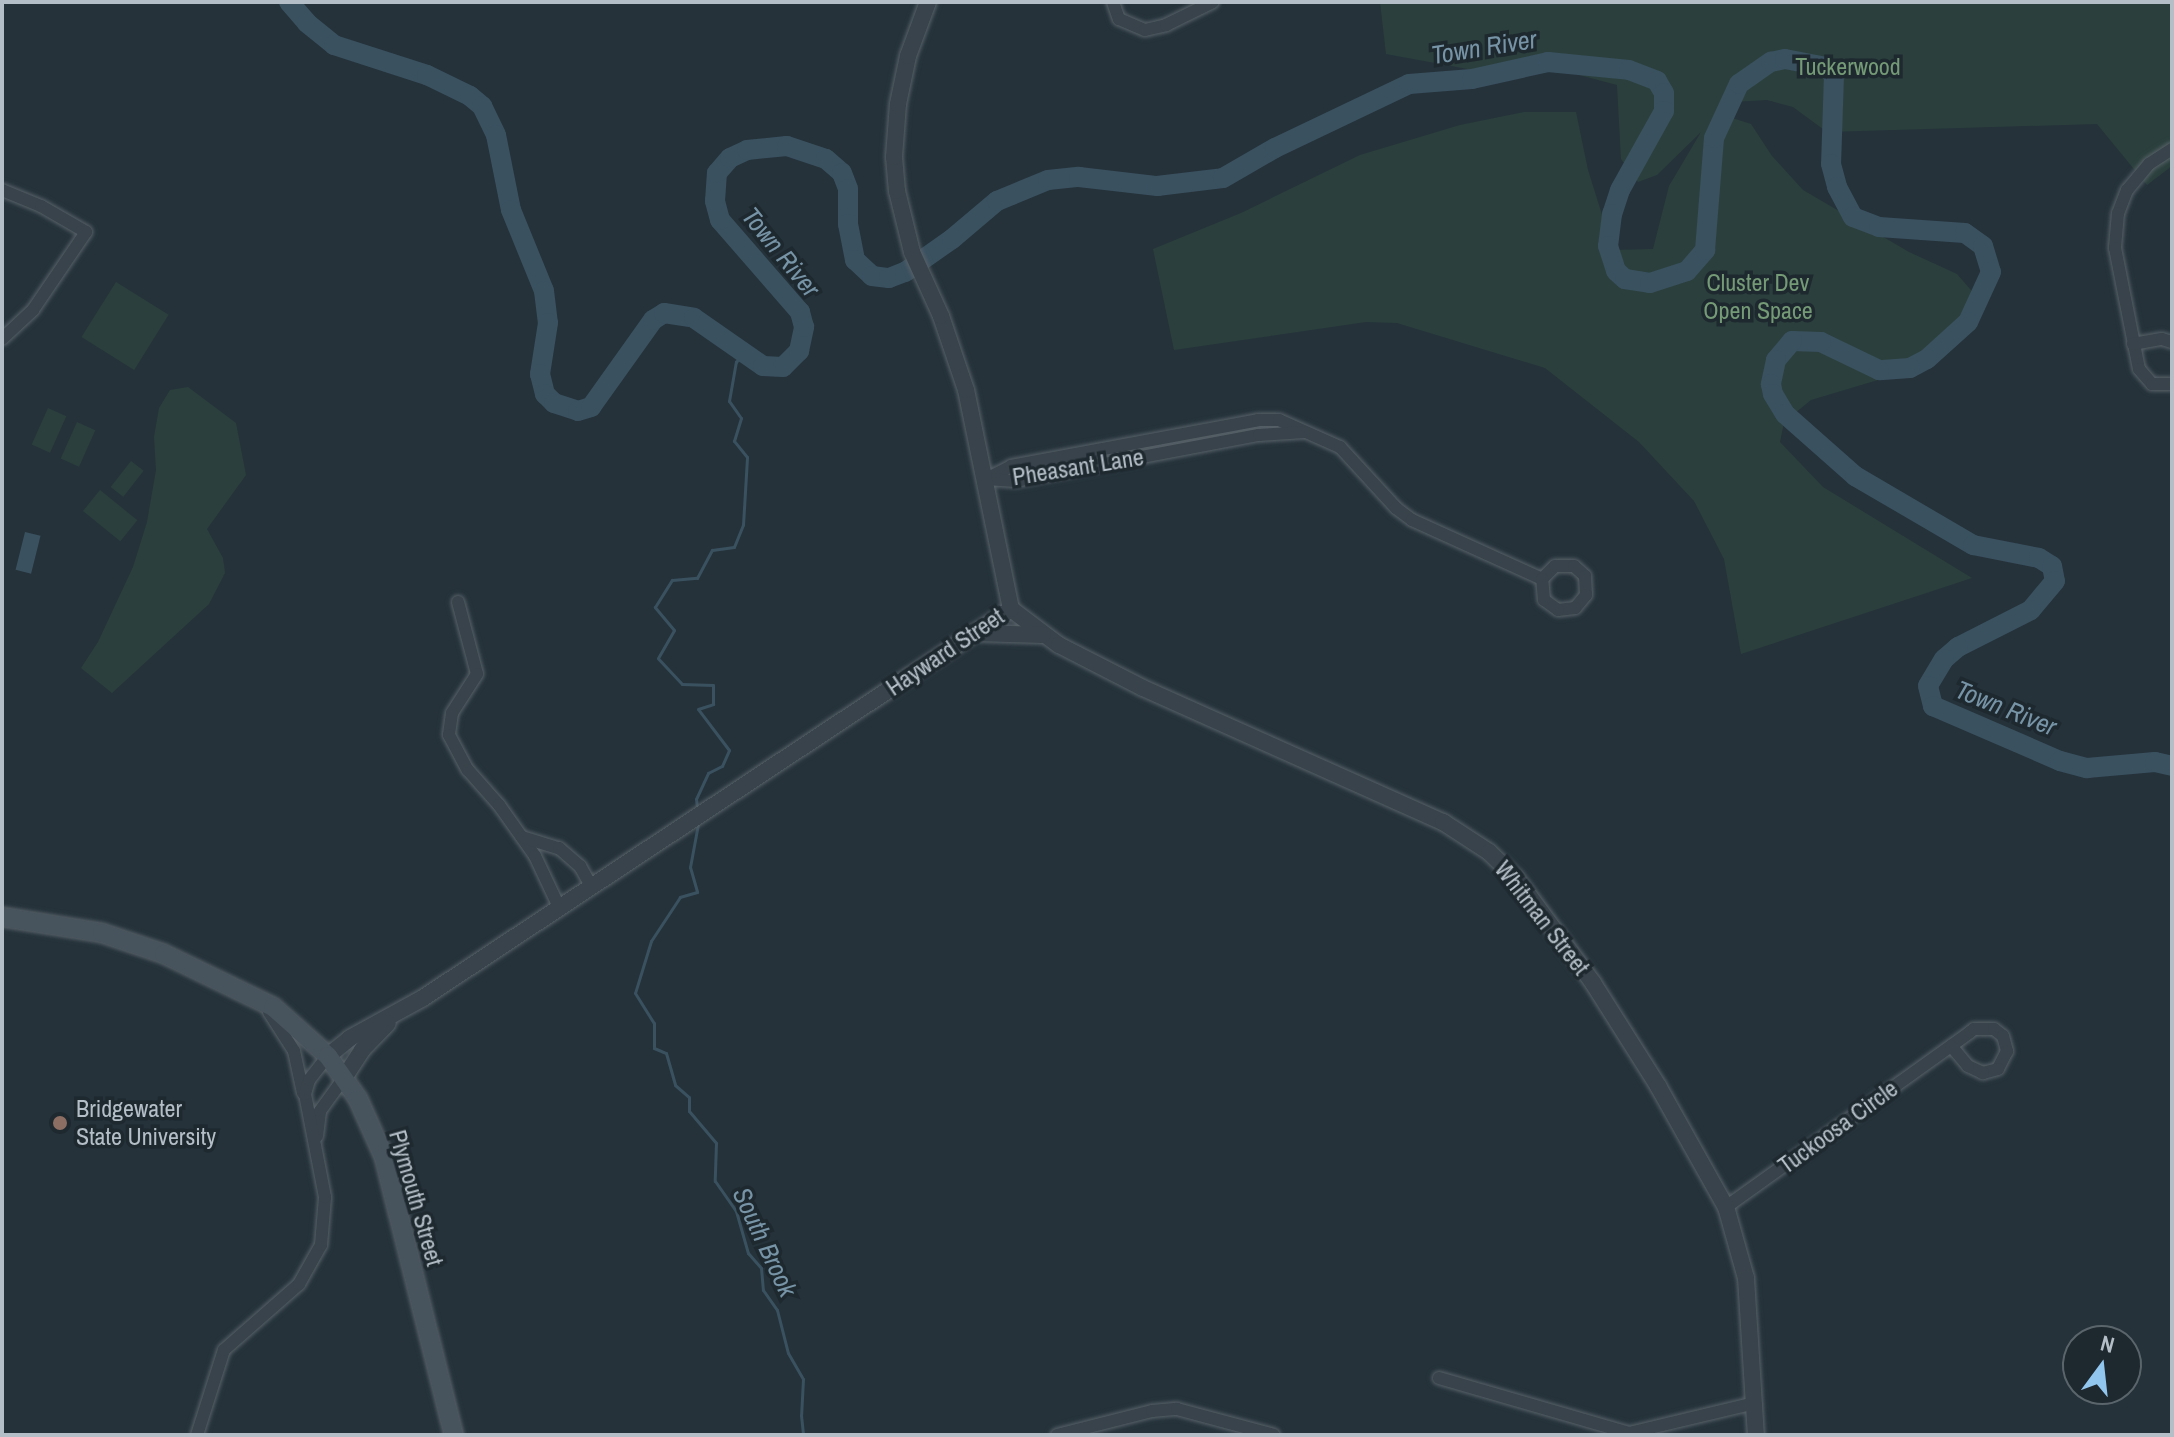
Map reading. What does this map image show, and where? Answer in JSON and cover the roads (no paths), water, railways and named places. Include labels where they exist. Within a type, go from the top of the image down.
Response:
[{"type":"main road","name":"Plymouth Street","points":[[2,917],[117,938],[178,960],[260,999],[290,1019],[328,1056],[365,1112],[391,1178],[454,1435]]},
{"type":"street","name":"Hayward Street","points":[[328,1056],[1011,609],[986,479],[960,370],[912,252],[897,191],[894,145],[906,64],[928,2]]},
{"type":"street","points":[[1113,2],[1119,19],[1145,30],[1166,25],[1213,2]]},
{"type":"street","points":[[2172,149],[2149,164],[2133,181],[2116,225],[2116,262],[2133,344],[2144,378],[2157,386],[2172,384]]},
{"type":"street","points":[[2,190],[41,206],[86,232],[33,310],[2,339]]},
{"type":"street","points":[[2133,344],[2162,339],[2172,342]]},
{"type":"street","name":"Pheasant Lane","points":[[986,479],[1011,466],[1264,419],[1279,420],[1340,447],[1396,508],[1412,520],[1542,579]]},
{"type":"street","name":"Pheasant Lane","points":[[986,479],[1015,481],[1259,435],[1304,432]]},
{"type":"street","points":[[1159,439],[1162,453]]},
{"type":"street","points":[[1122,445],[1126,460]]},
{"type":"street","points":[[458,602],[477,674],[452,713],[449,735],[468,770],[499,805],[535,856],[559,907]]},
{"type":"street","name":"Whitman Street","points":[[1011,609],[1043,635],[1170,701],[1426,813],[1489,852],[1529,895],[1593,983],[1658,1086],[1726,1207],[1746,1278],[1756,1435]]},
{"type":"street","points":[[976,634],[1043,635]]},
{"type":"street","points":[[522,837],[559,848],[580,866],[591,886]]},
{"type":"street","points":[[197,1435],[224,1350],[293,1291],[317,1257],[325,1210],[317,1147],[294,1051],[260,999]]},
{"type":"street","name":"Hayward Street","points":[[344,1078],[367,1045],[396,1014]]},
{"type":"street","name":"Tuckoosa Circle","points":[[1726,1207],[1974,1029],[1989,1028],[2003,1036],[2007,1056],[1998,1069],[1983,1073],[1968,1066],[1951,1046]]},
{"type":"street","points":[[307,1114],[307,1084],[328,1056]]},
{"type":"street","points":[[317,1147],[320,1111],[344,1078]]},
{"type":"street","points":[[1439,1378],[1629,1433],[1755,1403]]},
{"type":"street","points":[[1057,1435],[1152,1411],[1177,1409],[1274,1435]]},
{"type":"water","points":[[25,532],[41,536],[31,574],[16,570]]},
{"type":"waterway","name":"Town River","points":[[289,2],[307,23],[334,45],[427,75],[470,96],[482,106],[496,135],[511,210],[544,291],[548,323],[540,374],[545,394],[554,403],[578,411],[591,407],[653,320],[664,313],[694,318],[763,366],[783,367],[799,351],[804,327],[800,312],[720,220],[715,201],[717,173],[730,158],[747,150],[787,146],[826,159],[842,173],[848,189],[848,224],[855,260],[872,276],[889,278],[905,272],[952,239],[997,201],[1048,180],[1079,177],[1157,186],[1223,178],[1275,148],[1409,84],[1472,79],[1548,62],[1629,70],[1657,81],[1664,93],[1664,111],[1620,190],[1612,214],[1608,246],[1616,271],[1625,279],[1650,283],[1687,271],[1705,250],[1714,138],[1739,84],[1771,62],[1785,59],[1826,67],[1834,75],[1831,164],[1837,187],[1853,217],[1879,227],[1965,233],[1983,246],[1991,272],[1968,322],[1927,359],[1910,368],[1879,370],[1821,342],[1792,341],[1776,360],[1771,384],[1773,394],[1785,414],[1855,476],[1973,545],[2039,558],[2052,566],[2055,581],[2031,610],[1958,647],[1944,659],[1928,686],[1933,706],[2060,761],[2087,768],[2155,762],[2172,766]]},
{"type":"waterway","name":"South Brook","points":[[697,808],[696,799],[708,773],[722,766],[729,750],[698,709],[713,704],[713,685],[682,684],[658,658],[674,630],[655,607],[672,580],[697,578],[712,550],[734,547],[743,525],[747,457],[734,441],[741,418],[729,401],[736,362],[742,354]]},
{"type":"waterway","name":"South Brook","points":[[698,824],[690,867],[697,892],[680,897],[651,941],[635,993],[654,1023],[654,1048],[666,1053],[675,1085],[689,1097],[689,1111],[716,1143],[715,1181],[736,1211],[748,1253],[761,1268],[763,1290],[777,1310],[788,1353],[803,1379],[803,1435]]},
{"type":"place","name":"Bridgewater State University","points":[[60,1123]]},
{"type":"park label","name":"Tuckerwood","points":[[1848,67]]},
{"type":"park label","name":"Cluster Dev Open Space","points":[[1758,297]]}]
